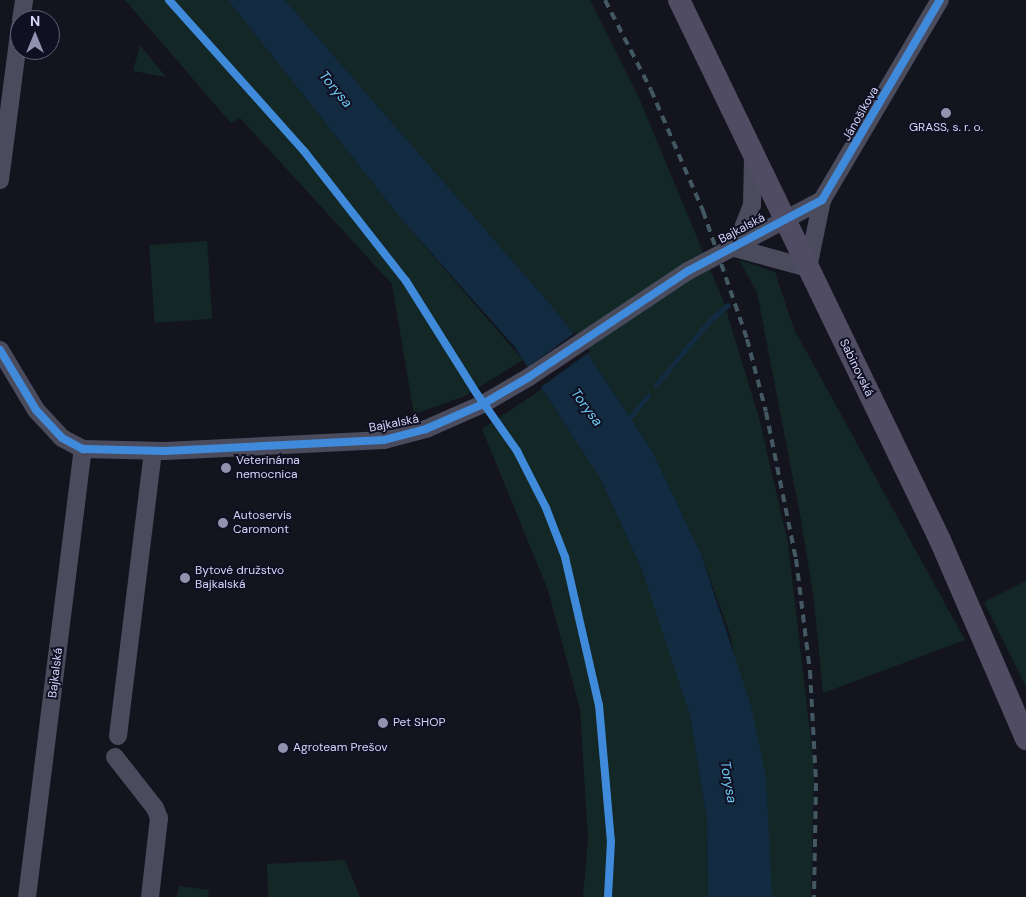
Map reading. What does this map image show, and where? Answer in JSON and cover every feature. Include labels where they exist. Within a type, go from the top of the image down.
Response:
[{"type":"main road","name":"Sabinovská","points":[[679,0],[940,540],[1026,739]]},
{"type":"street","name":"Jánošíkova","points":[[822,200],[940,0]]},
{"type":"street","points":[[0,180],[16,60]]},
{"type":"street","points":[[753,151],[752,205],[735,248],[808,268],[822,200]]},
{"type":"street","points":[[784,220],[822,200]]},
{"type":"street","name":"Bajkalská","points":[[0,350],[36,410],[62,438],[83,449],[153,451],[384,440],[426,429],[464,414],[529,378],[688,271],[735,248],[784,220]]},
{"type":"street","name":"Bajkalská","points":[[27,897],[83,449]]},
{"type":"street","points":[[118,736],[153,451]]},
{"type":"street","points":[[115,757],[159,818],[150,897]]},
{"type":"green space","points":[[125,0],[228,0],[403,221],[523,360],[463,397],[414,414],[392,284],[240,118],[231,123]]},
{"type":"green space","points":[[285,0],[590,0],[639,98],[723,300],[759,418],[788,543],[814,767],[811,897],[772,897],[731,637],[701,554],[652,451],[583,346],[551,305]]},
{"type":"green space","points":[[140,45],[166,77],[133,71]]},
{"type":"green space","points":[[207,241],[212,319],[155,323],[149,245]]},
{"type":"green space","points":[[739,260],[775,272],[794,329],[965,640],[823,693],[814,600],[801,520],[757,292]]},
{"type":"green space","points":[[542,389],[600,478],[642,570],[672,654],[690,715],[707,820],[708,897],[583,897],[588,840],[580,709],[548,590],[482,429]]},
{"type":"green space","points":[[1026,581],[1026,687],[984,602]]},
{"type":"green space","points":[[345,860],[360,897],[268,897],[267,864]]},
{"type":"green space","points":[[179,886],[209,890],[208,897],[177,897]]},
{"type":"water","name":"Torysa","points":[[228,0],[285,0],[551,305],[583,346],[652,451],[701,554],[751,706],[766,777],[772,897],[708,897],[707,820],[690,715],[642,570],[600,478],[514,346],[403,221]]},
{"type":"pier","points":[[576,332],[590,351],[540,388],[526,368]]},
{"type":"waterway","points":[[656,385],[710,320],[728,305]]},
{"type":"waterway","points":[[626,422],[648,396]]},
{"type":"railway","points":[[605,0],[651,90],[703,211],[747,339],[766,412],[796,559],[810,671],[816,783],[814,897]]},
{"type":"cycle path","points":[[169,0],[304,151],[406,281],[477,394],[517,451],[546,508],[565,557],[599,705],[611,841],[608,897]]},
{"type":"cycle path","points":[[0,350],[36,410],[62,438],[83,449],[165,451],[384,440],[426,429],[483,404],[529,377],[688,271],[822,200],[940,0]]},
{"type":"place","name":"GRASS, s. r. o.","points":[[946,113]]},
{"type":"place","name":"Veterinárna nemocnica","points":[[226,468]]},
{"type":"place","name":"Autoservis Caromont","points":[[223,523]]},
{"type":"place","name":"Bytové družstvo Bajkalská","points":[[185,578]]},
{"type":"place","name":"Pet SHOP","points":[[383,723]]},
{"type":"place","name":"Agroteam Prešov","points":[[283,748]]}]
